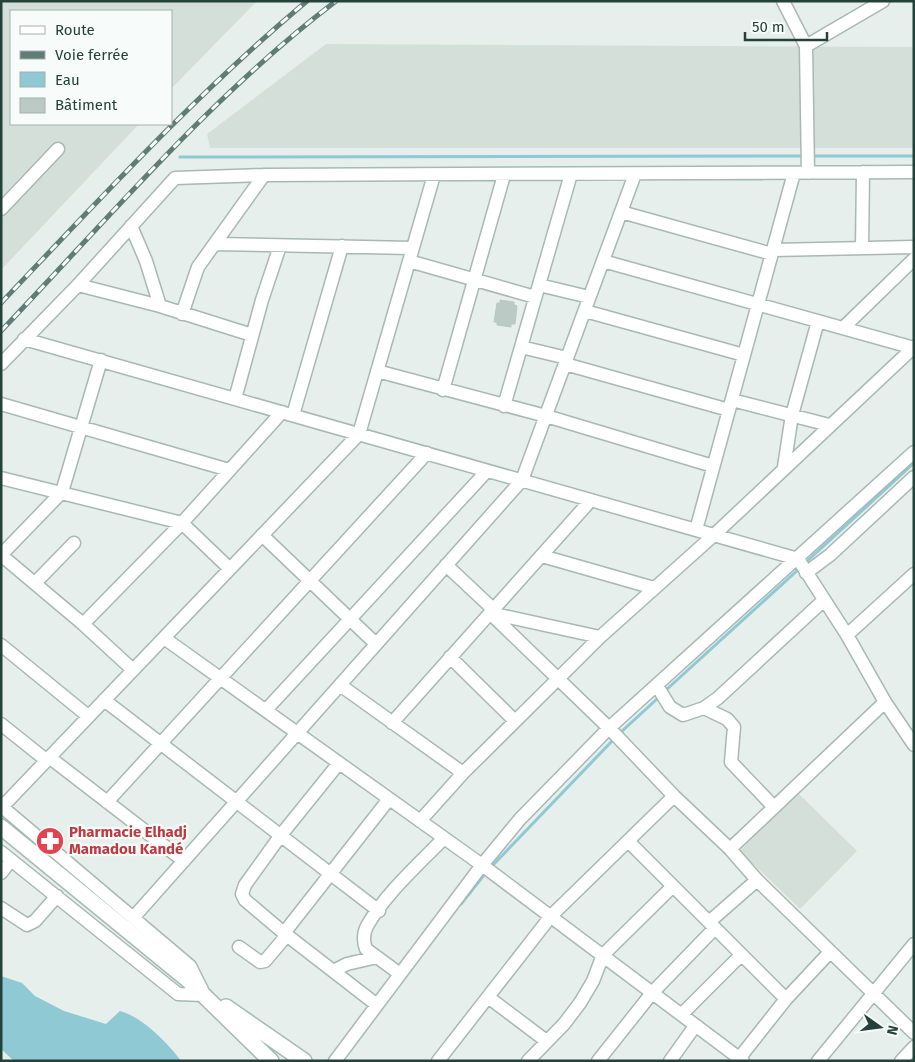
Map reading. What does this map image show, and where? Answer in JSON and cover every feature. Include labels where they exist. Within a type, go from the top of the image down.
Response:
[{"type":"street","points":[[783,1],[806,46],[808,170]]},
{"type":"street","points":[[806,46],[883,1]]},
{"type":"street","points":[[1,209],[58,149]]},
{"type":"street","points":[[1,364],[78,285],[174,178],[264,175],[794,173],[808,170],[914,172]]},
{"type":"street","points":[[862,248],[863,172]]},
{"type":"street","points":[[696,530],[794,173]]},
{"type":"street","points":[[443,390],[504,174]]},
{"type":"street","points":[[504,406],[571,174]]},
{"type":"street","points":[[133,918],[522,480],[635,174]]},
{"type":"street","points":[[182,314],[198,266],[216,244],[264,175]]},
{"type":"street","points":[[304,1061],[203,993],[190,966],[1,807],[359,434],[434,175]]},
{"type":"street","points":[[621,212],[772,252],[914,247]]},
{"type":"street","points":[[131,226],[146,261],[160,306]]},
{"type":"street","points":[[216,244],[342,246],[411,254],[474,280],[589,298]]},
{"type":"street","points":[[235,399],[252,335],[280,246]]},
{"type":"street","points":[[83,624],[182,523],[229,470],[287,414],[342,246]]},
{"type":"street","points":[[843,328],[914,259]]},
{"type":"street","points":[[603,261],[914,347]]},
{"type":"street","points":[[78,285],[160,306],[252,335]]},
{"type":"street","points":[[584,311],[744,355]]},
{"type":"street","points":[[784,468],[792,416],[818,321]]},
{"type":"street","points":[[24,339],[798,559],[847,635],[885,702],[914,745]]},
{"type":"street","points":[[521,347],[730,405],[792,416],[828,425]]},
{"type":"street","points":[[420,821],[463,773],[600,637],[714,535],[828,425],[914,347]]},
{"type":"street","points":[[101,360],[62,492],[1,555],[83,624],[133,670]]},
{"type":"street","points":[[377,371],[546,416],[713,466]]},
{"type":"street","points":[[1,404],[229,470]]},
{"type":"street","points":[[335,1061],[482,865],[520,820],[610,728],[914,452]]},
{"type":"street","points":[[107,802],[426,453]]},
{"type":"street","points":[[266,710],[487,471]]},
{"type":"street","points":[[1,478],[182,523],[230,569]]},
{"type":"street","points":[[806,572],[830,555],[914,478]]},
{"type":"street","points":[[392,723],[591,500]]},
{"type":"street","points":[[262,535],[376,644]]},
{"type":"street","points":[[35,583],[74,543]]},
{"type":"street","points":[[542,556],[654,588]]},
{"type":"street","points":[[446,566],[557,679],[610,728],[674,796],[730,848],[758,880],[830,952],[874,992],[914,1033]]},
{"type":"street","points":[[847,635],[914,574]]},
{"type":"street","points":[[657,686],[670,707],[683,715],[704,708],[718,698],[824,600]]},
{"type":"street","points":[[492,611],[600,637]]},
{"type":"street","points":[[164,638],[482,865],[682,1014],[740,1060],[786,999],[830,952]]},
{"type":"street","points":[[1,645],[88,716]]},
{"type":"street","points":[[450,658],[515,721]]},
{"type":"street","points":[[340,686],[463,773]]},
{"type":"street","points":[[104,700],[379,910]]},
{"type":"street","points":[[730,848],[885,702]]},
{"type":"street","points":[[704,708],[727,719],[734,727],[731,762],[774,807]]},
{"type":"street","points":[[1,724],[184,861]]},
{"type":"street","points":[[339,763],[281,835],[245,885],[242,894],[246,900],[285,934],[377,1005]]},
{"type":"street","points":[[438,1061],[551,916],[674,796]]},
{"type":"street","points":[[239,946],[260,962],[265,961],[331,873],[390,799]]},
{"type":"street","points":[[1,827],[188,980],[271,1061]]},
{"type":"street","points":[[400,974],[366,949],[363,936],[367,926],[396,889],[444,838]]},
{"type":"street","points":[[628,841],[786,999]]},
{"type":"street","points":[[1,873],[6,856],[178,994],[203,993]]},
{"type":"street","points":[[598,1061],[652,993],[712,925],[758,880]]},
{"type":"street","points":[[528,1061],[545,1040],[564,1024],[580,1003],[593,981],[603,955],[672,887]]},
{"type":"street","points":[[1,908],[27,925],[35,922],[56,896]]},
{"type":"street","points":[[818,1061],[914,944]]},
{"type":"street","points":[[682,1014],[742,955]]},
{"type":"street","points":[[333,971],[347,964],[377,957]]},
{"type":"street","points":[[488,997],[545,1040]]},
{"type":"street","points":[[670,1061],[695,1026]]},
{"type":"street","points":[[901,1061],[914,1047]]},
{"type":"shaded area","points":[[1,1],[257,1],[172,88],[172,10],[10,10],[10,125],[138,125],[1,270]]},
{"type":"shaded area","points":[[326,44],[914,47],[914,148],[210,148],[207,134]]},
{"type":"shaded area","points":[[797,792],[857,851],[800,909],[740,851]]},
{"type":"water","points":[[1,976],[22,983],[35,996],[64,1011],[106,1024],[120,1011],[128,1014],[154,1032],[181,1061],[14,1061],[1,1049]]},
{"type":"building","points":[[500,300],[514,302],[514,305],[517,306],[515,324],[511,324],[511,327],[497,325],[497,322],[494,322],[497,303],[500,303]]},
{"type":"waterway","points":[[180,157],[806,156]]},
{"type":"waterway","points":[[812,156],[914,156]]},
{"type":"waterway","points":[[805,563],[914,463]]},
{"type":"waterway","points":[[666,690],[800,568]]},
{"type":"waterway","points":[[620,733],[658,698]]},
{"type":"waterway","points":[[493,865],[613,740]]},
{"type":"waterway","points":[[461,904],[484,875]]},
{"type":"railway","points":[[1,303],[112,186],[188,110],[266,36],[307,1]]},
{"type":"railway","points":[[1,331],[121,202],[204,117],[290,38],[336,1]]},
{"type":"place","name":"Pharmacie Elhadj Mamadou Kandé","points":[[50,841]]}]
